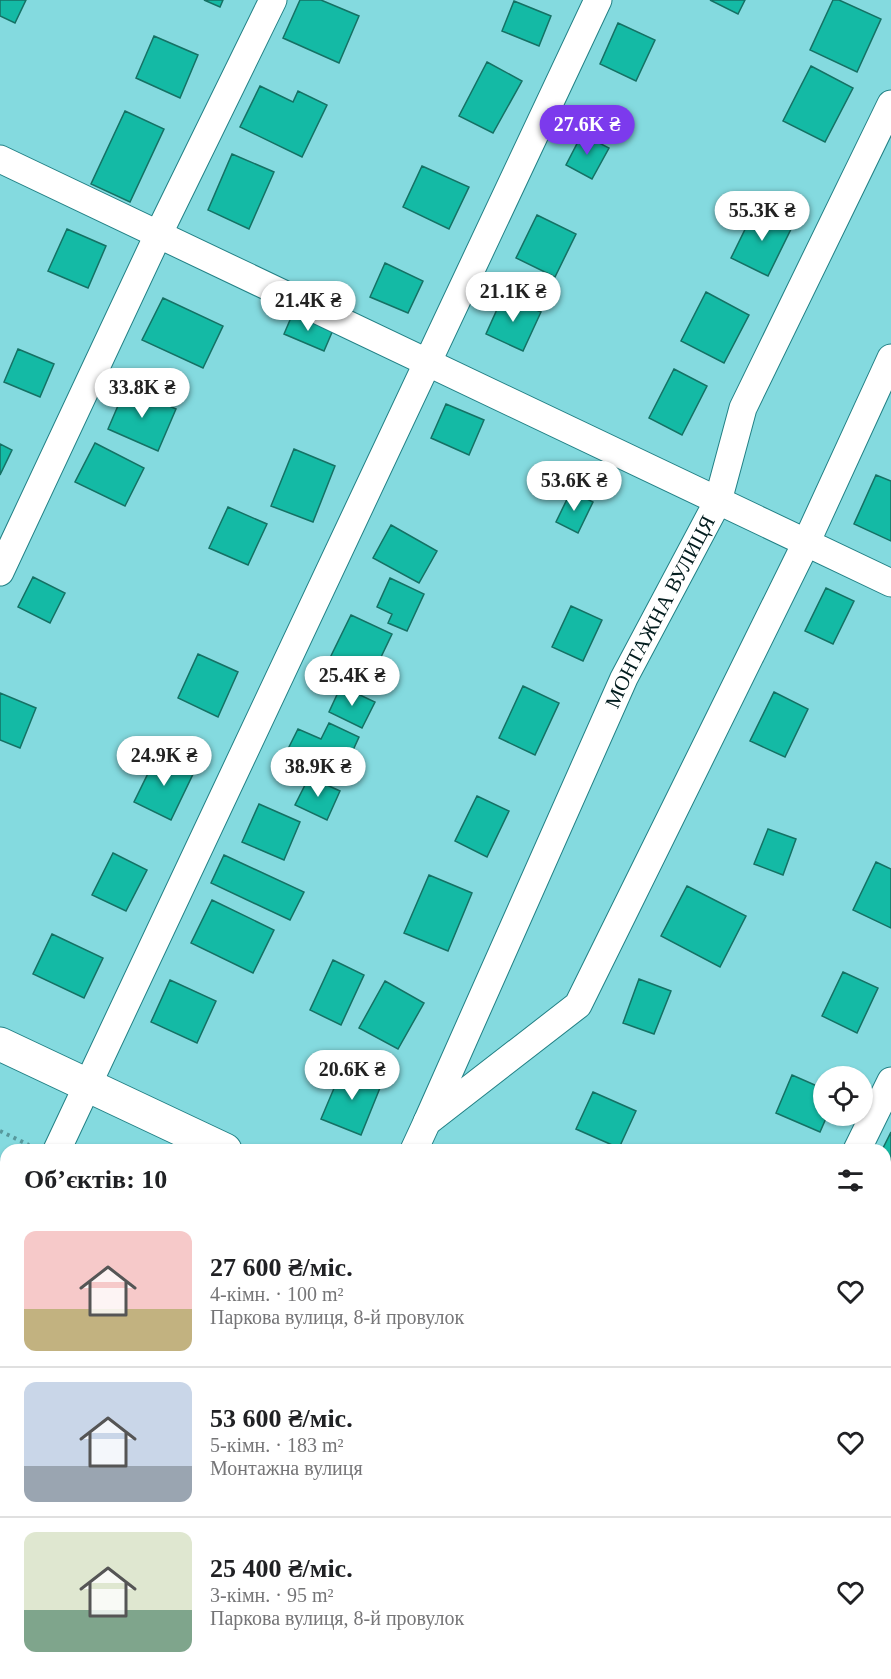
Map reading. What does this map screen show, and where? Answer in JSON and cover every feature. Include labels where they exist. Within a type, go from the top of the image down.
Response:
[{"type":"street","points":[[0,572],[158,235],[273,0]]},
{"type":"street","points":[[60,1144],[598,0]]},
{"type":"street","name":"МОНТАЖНА ВУЛИЦЯ","points":[[417,1144],[624,678],[718,501],[743,408],[891,104]]},
{"type":"street","points":[[0,159],[891,583]]},
{"type":"street","name":"МОНТАЖНА ВУЛИЦЯ","points":[[427,1122],[579,1005],[806,543],[891,358]]},
{"type":"street","points":[[0,1044],[212,1144]]},
{"type":"street","points":[[860,1144],[891,1081]]},
{"type":"path","points":[[0,1131],[26,1144]]},
{"type":"building","points":[[0,0],[26,0],[15,23],[0,16]]},
{"type":"building","points":[[204,0],[223,0],[220,7]]},
{"type":"building","points":[[300,0],[321,0],[359,16],[339,63],[283,38]]},
{"type":"building","points":[[710,0],[745,0],[738,14]]},
{"type":"building","points":[[833,0],[839,0],[881,19],[857,72],[810,50]]},
{"type":"building","points":[[514,1],[551,16],[539,46],[502,31]]},
{"type":"building","points":[[618,23],[655,40],[636,81],[600,64]]},
{"type":"building","points":[[154,36],[198,55],[180,98],[136,78]]},
{"type":"building","points":[[487,62],[522,81],[493,133],[459,116]]},
{"type":"building","points":[[811,66],[853,88],[825,142],[783,121]]},
{"type":"building","points":[[260,86],[293,102],[298,91],[327,105],[302,157],[240,127]]},
{"type":"building","points":[[125,111],[164,129],[130,202],[91,184]]},
{"type":"building","points":[[582,134],[609,148],[592,179],[566,165]]},
{"type":"building","points":[[232,154],[274,172],[249,229],[208,210]]},
{"type":"building","points":[[422,166],[469,187],[449,229],[403,207]]},
{"type":"building","points":[[756,207],[793,225],[768,276],[731,258]]},
{"type":"building","points":[[537,215],[576,234],[555,277],[516,258]]},
{"type":"building","points":[[67,229],[106,246],[88,288],[48,271]]},
{"type":"building","points":[[385,263],[423,281],[408,313],[370,297]]},
{"type":"building","points":[[706,292],[749,315],[724,363],[681,341]]},
{"type":"building","points":[[503,296],[541,312],[523,351],[486,334]]},
{"type":"building","points":[[163,298],[223,326],[203,368],[142,340]]},
{"type":"building","points":[[293,313],[333,330],[324,351],[284,334]]},
{"type":"building","points":[[18,349],[54,364],[40,397],[4,382]]},
{"type":"building","points":[[674,369],[707,386],[682,435],[649,418]]},
{"type":"building","points":[[126,387],[176,409],[158,451],[108,429]]},
{"type":"building","points":[[446,404],[484,420],[469,455],[431,438]]},
{"type":"building","points":[[95,443],[144,468],[125,506],[75,482]]},
{"type":"building","points":[[0,444],[12,450],[0,475]]},
{"type":"building","points":[[294,449],[335,466],[313,522],[271,506]]},
{"type":"building","points":[[876,475],[891,481],[891,541],[854,524]]},
{"type":"building","points":[[571,491],[593,502],[578,533],[556,522]]},
{"type":"building","points":[[228,507],[267,524],[248,565],[209,548]]},
{"type":"building","points":[[391,525],[437,551],[419,583],[373,558]]},
{"type":"building","points":[[33,577],[65,593],[50,623],[18,607]]},
{"type":"building","points":[[390,578],[424,594],[407,631],[388,623],[392,614],[377,607]]},
{"type":"building","points":[[826,588],[854,601],[833,644],[805,631]]},
{"type":"building","points":[[571,606],[602,620],[583,661],[552,647]]},
{"type":"building","points":[[351,615],[392,634],[370,680],[329,660]]},
{"type":"building","points":[[198,654],[238,672],[218,717],[178,698]]},
{"type":"building","points":[[341,686],[375,702],[362,728],[329,712]]},
{"type":"building","points":[[523,686],[559,703],[535,755],[499,738]]},
{"type":"building","points":[[774,692],[808,709],[785,757],[750,741]]},
{"type":"building","points":[[0,693],[36,708],[20,748],[0,740]]},
{"type":"building","points":[[329,723],[359,737],[339,781],[285,755],[298,729],[321,739]]},
{"type":"building","points":[[157,755],[194,772],[171,820],[134,802]]},
{"type":"building","points":[[309,777],[340,791],[327,820],[295,805]]},
{"type":"building","points":[[477,796],[509,811],[487,857],[455,841]]},
{"type":"building","points":[[259,804],[300,822],[284,860],[242,842]]},
{"type":"building","points":[[768,829],[796,839],[783,875],[754,864]]},
{"type":"building","points":[[113,853],[147,870],[126,911],[92,895]]},
{"type":"building","points":[[224,855],[304,892],[290,920],[211,883]]},
{"type":"building","points":[[876,862],[891,869],[891,928],[853,910]]},
{"type":"building","points":[[429,875],[472,893],[448,951],[404,933]]},
{"type":"building","points":[[687,886],[746,916],[720,967],[661,936]]},
{"type":"building","points":[[212,900],[274,930],[253,973],[191,943]]},
{"type":"building","points":[[52,934],[103,958],[84,998],[33,974]]},
{"type":"building","points":[[333,960],[364,975],[341,1025],[310,1010]]},
{"type":"building","points":[[843,972],[878,988],[857,1033],[822,1016]]},
{"type":"building","points":[[639,979],[671,991],[654,1034],[623,1023]]},
{"type":"building","points":[[170,980],[216,1001],[197,1043],[151,1022]]},
{"type":"building","points":[[385,981],[424,1003],[398,1049],[359,1028]]},
{"type":"building","points":[[343,1067],[382,1083],[361,1135],[321,1119]]},
{"type":"building","points":[[792,1075],[813,1084],[813,1126],[823,1126],[820,1132],[776,1113]]},
{"type":"building","points":[[593,1092],[636,1111],[621,1144],[610,1144],[576,1129]]},
{"type":"building","points":[[891,1132],[891,1144],[885,1144]]}]
